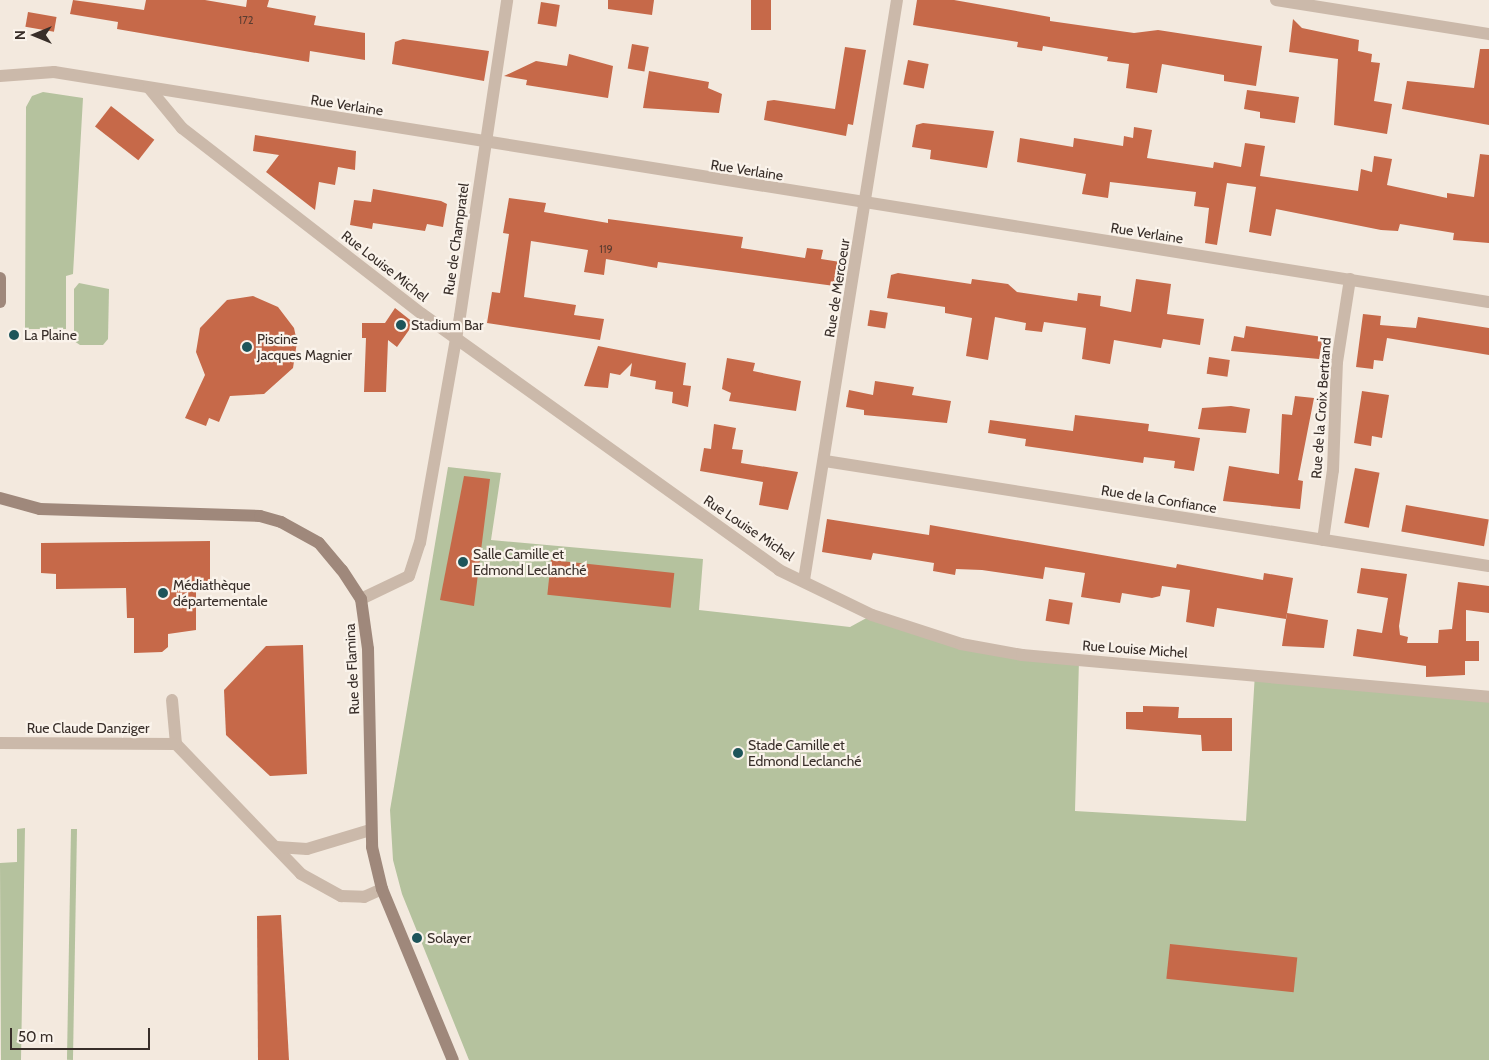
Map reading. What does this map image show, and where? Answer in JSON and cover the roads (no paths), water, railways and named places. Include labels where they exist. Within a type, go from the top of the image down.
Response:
[{"type":"street","name":"Rue de Champratel","points":[[361,599],[409,576],[420,543],[455,338],[507,0]]},
{"type":"street","name":"Rue de Mercoeur","points":[[804,580],[825,461],[897,0]]},
{"type":"street","points":[[1276,0],[1489,34]]},
{"type":"street","name":"Rue Verlaine","points":[[0,76],[54,72],[484,143],[1489,302]]},
{"type":"street","name":"Rue Louise Michel","points":[[149,88],[182,128],[455,338],[779,570],[804,580],[872,615],[961,644],[1022,655],[1489,697]]},
{"type":"street","points":[[0,278],[0,302]]},
{"type":"street","name":"Rue de la Croix Bertrand","points":[[1323,540],[1333,470],[1337,362],[1350,279]]},
{"type":"street","name":"Rue de la Confiance","points":[[825,461],[1489,566]]},
{"type":"street","name":"Rue de Flamina","points":[[0,498],[40,508],[238,513],[281,522],[318,543],[361,599],[368,649],[370,830],[382,890],[453,1060]]},
{"type":"street","points":[[172,700],[176,744],[301,874],[341,896],[364,897],[382,890]]},
{"type":"street","name":"Rue Claude Danziger","points":[[0,743],[176,744]]},
{"type":"street","points":[[277,847],[307,849],[370,830]]},
{"type":"place","name":"Stadium Bar","points":[[401,325]]},
{"type":"place","name":"La Plaine","points":[[14,335]]},
{"type":"place","name":"Piscine Jacques Magnier","points":[[247,347]]},
{"type":"place","name":"Salle Camille et Edmond Leclanché","points":[[463,562]]},
{"type":"place","name":"Médiathèque départementale","points":[[163,593]]},
{"type":"place","name":"Stade Camille et Edmond Leclanché","points":[[738,753]]},
{"type":"place","name":"Solayer","points":[[417,938]]}]
